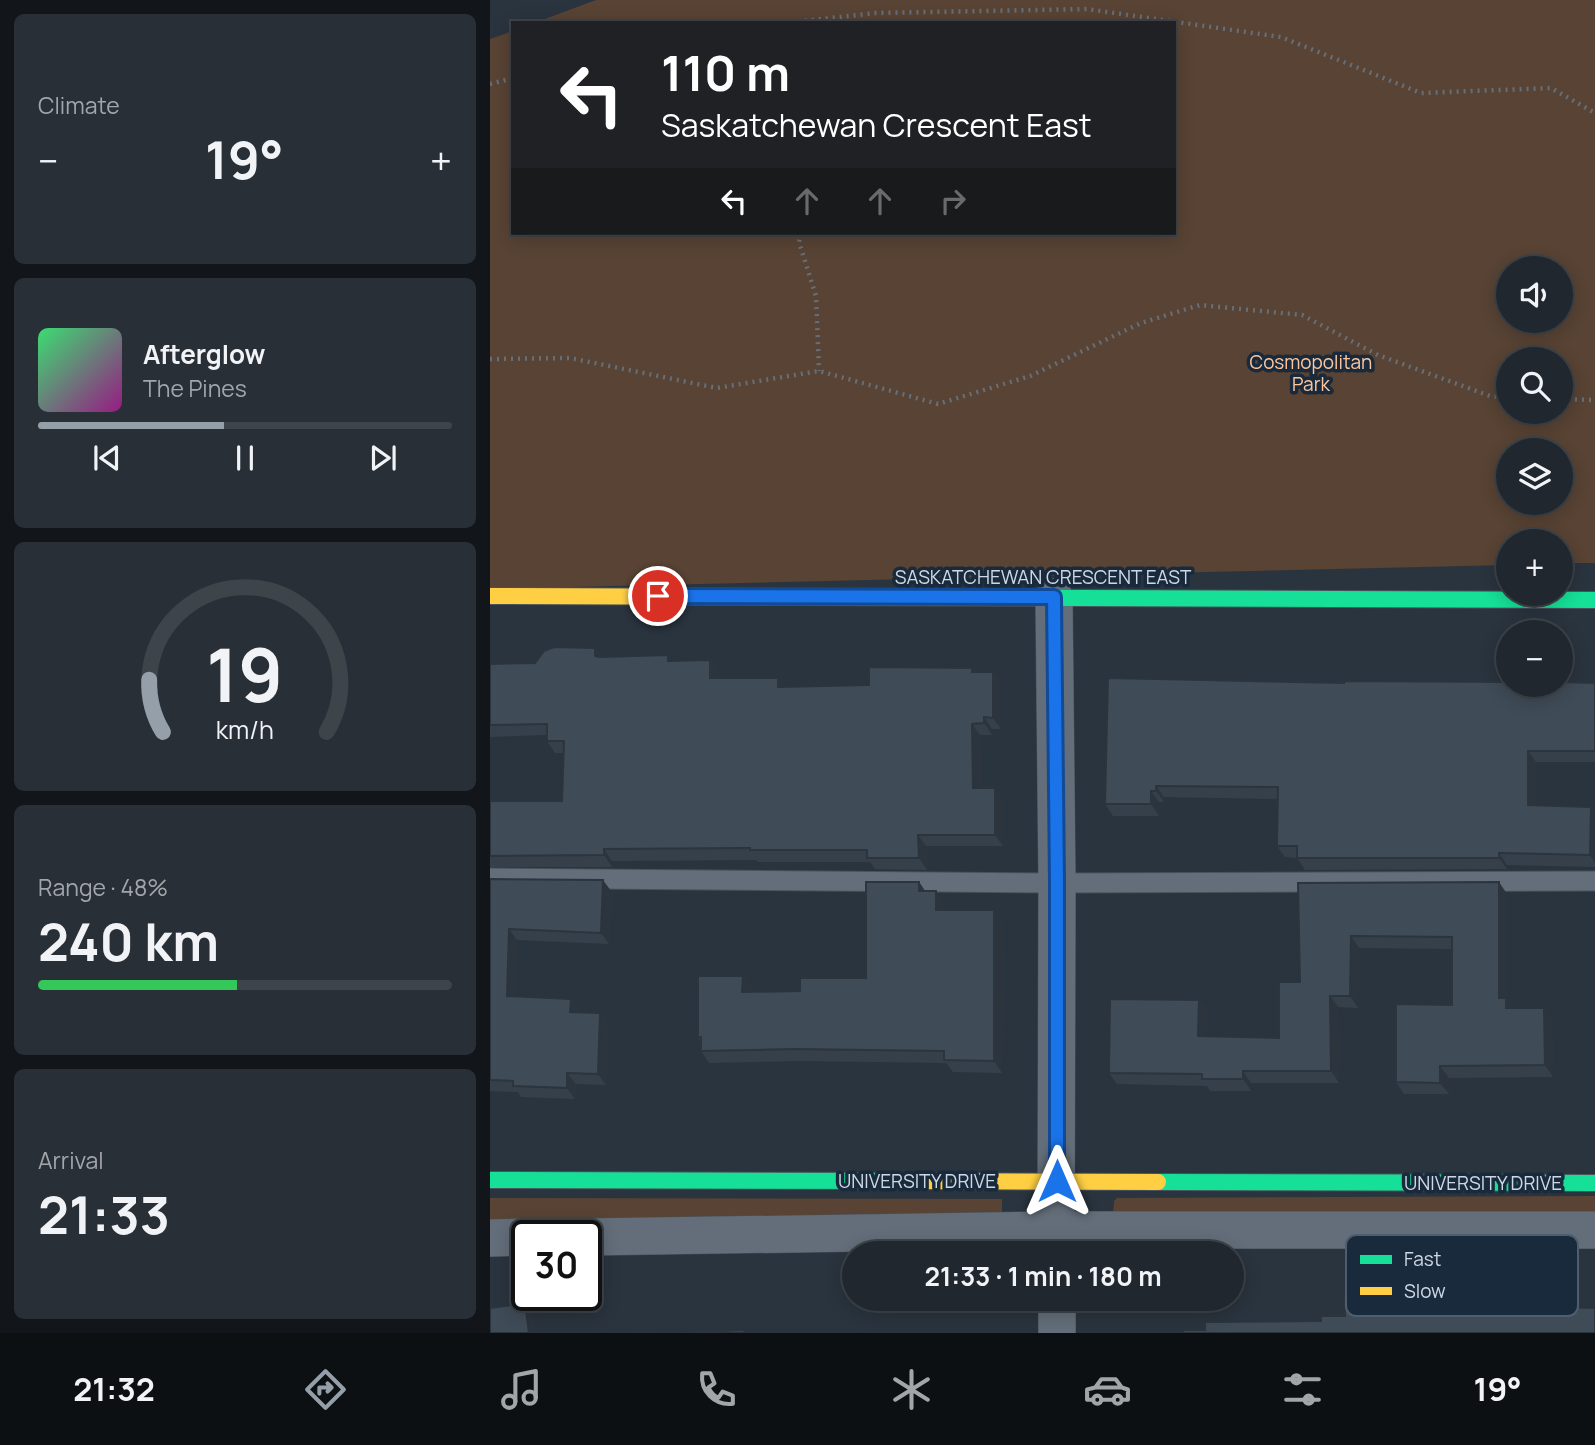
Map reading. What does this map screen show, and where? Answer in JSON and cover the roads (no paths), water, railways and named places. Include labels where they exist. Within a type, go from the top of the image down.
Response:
[{"type":"street","name":"SASKATCHEWAN CRESCENT EAST","points":[[490,596],[1595,600]]},
{"type":"street","points":[[1054,597],[1057,883],[1056,1241]]},
{"type":"street","name":"UNIVERSITY DRIVE","points":[[490,1180],[1595,1184]]},
{"type":"street","points":[[1350,1235],[1595,1230]]},
{"type":"street","points":[[602,1237],[1056,1241],[1346,1235]]},
{"type":"street","points":[[490,1238],[511,1237]]},
{"type":"street","points":[[1057,1311],[1057,1333]]},
{"type":"lane","points":[[490,878],[1057,883],[1595,881]]},
{"type":"park label","name":"Cosmopolitan Park","points":[[1311,373]]}]
